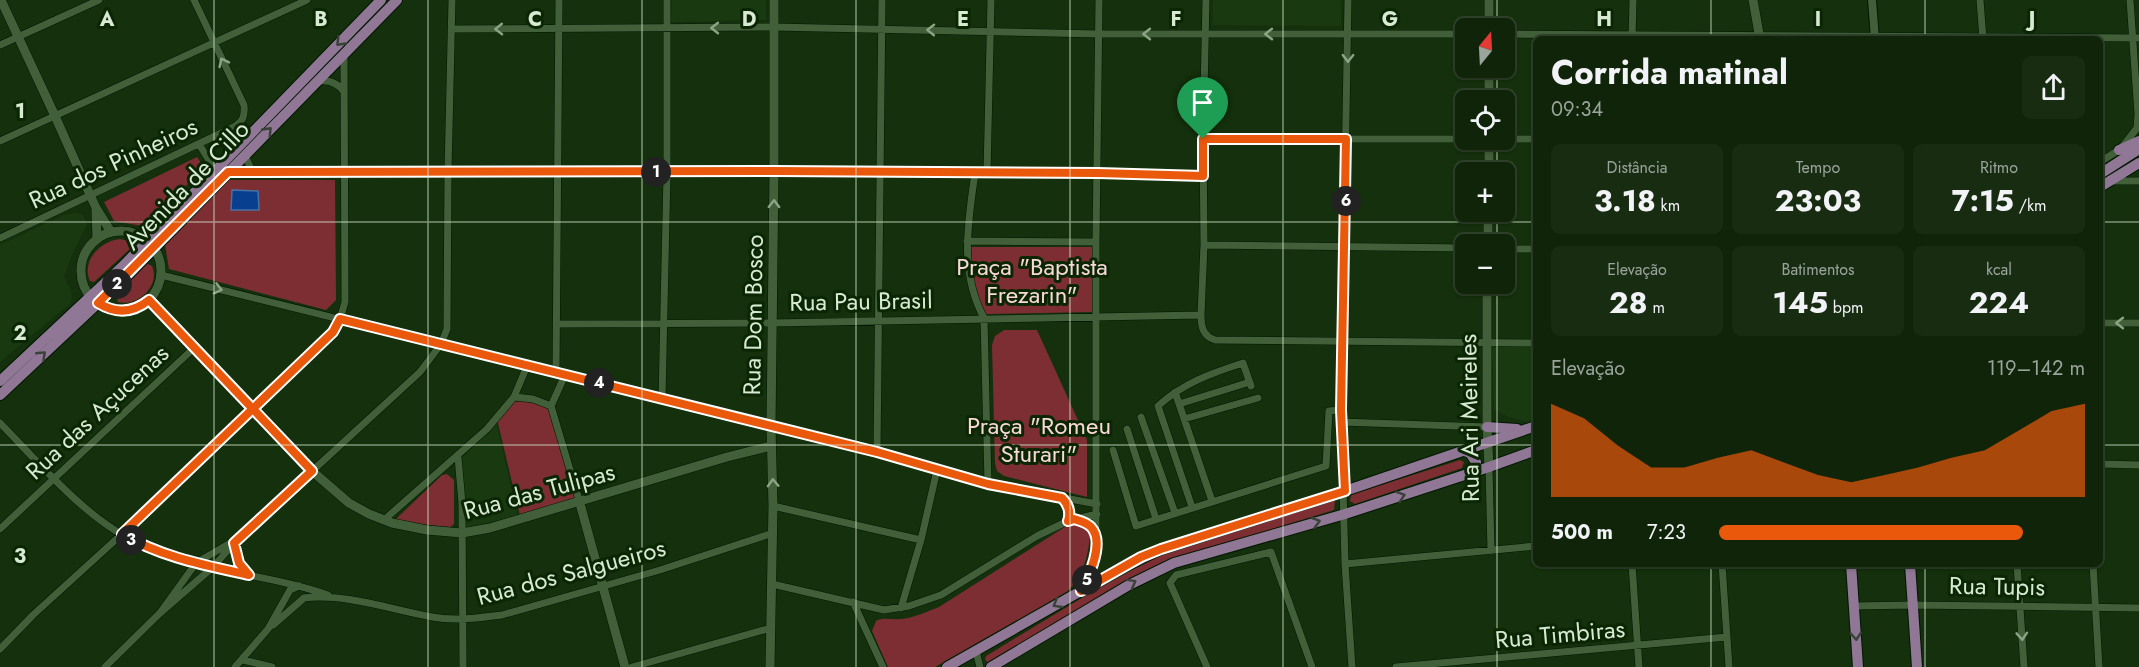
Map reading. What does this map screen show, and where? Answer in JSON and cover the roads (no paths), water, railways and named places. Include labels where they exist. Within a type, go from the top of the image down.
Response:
[{"type":"main road","points":[[1,0],[96,208],[111,232]]},
{"type":"main road","name":"Avenida de Cillo","points":[[151,245],[215,170],[381,0]]},
{"type":"main road","name":"Avenida de Cillo","points":[[0,395],[94,300],[228,172],[397,0]]},
{"type":"main road","name":"Rua Dom Bosco","points":[[770,667],[773,533],[771,426],[774,0]]},
{"type":"main road","points":[[1489,0],[1490,18]]},
{"type":"main road","points":[[1753,0],[1759,36]]},
{"type":"main road","points":[[2119,150],[2139,139]]},
{"type":"main road","points":[[2103,180],[2139,150]]},
{"type":"main road","points":[[2103,181],[2139,163]]},
{"type":"main road","points":[[96,208],[97,239]]},
{"type":"main road","points":[[111,232],[130,232],[151,245],[159,256],[161,275],[158,289],[149,300],[142,306],[124,311],[106,308],[94,300],[82,280],[82,262],[97,239],[111,232]]},
{"type":"main road","name":"Rua Ari Meireles","points":[[1487,294],[1489,467]]},
{"type":"main road","name":"Avenida de Cillo","points":[[0,381],[94,300]]},
{"type":"main road","name":"Rua das Tulipas","points":[[149,300],[312,471],[349,503],[384,520],[427,530],[462,533],[490,528],[579,500],[771,446]]},
{"type":"main road","points":[[1487,427],[1508,429],[1533,427]]},
{"type":"main road","points":[[947,667],[1141,557],[1533,427]]},
{"type":"main road","points":[[1465,450],[1474,457],[1476,462],[1472,473]]},
{"type":"main road","points":[[991,667],[1129,585],[1174,563],[1345,514],[1533,451]]},
{"type":"main road","points":[[579,500],[626,667]]},
{"type":"main road","points":[[1851,567],[1858,667]]},
{"type":"main road","points":[[1910,567],[1917,667]]},
{"type":"street","points":[[0,45],[99,0]]},
{"type":"street","points":[[194,0],[213,42]]},
{"type":"street","points":[[0,141],[307,0]]},
{"type":"street","points":[[105,667],[160,613],[213,567],[236,541],[420,372],[441,344],[447,329],[452,0]]},
{"type":"street","points":[[556,373],[559,0]]},
{"type":"street","points":[[662,399],[667,173],[667,0]]},
{"type":"street","points":[[877,452],[882,0]]},
{"type":"street","points":[[987,173],[991,0]]},
{"type":"street","points":[[1081,591],[1093,565],[1096,537],[1099,0]]},
{"type":"street","points":[[1206,0],[1203,139],[1204,245],[1201,315],[1201,324],[1206,335],[1215,340],[1533,343]]},
{"type":"street","points":[[1348,0],[1341,422],[1345,491],[1345,564],[1352,667]]},
{"type":"street","points":[[1632,36],[1633,0]]},
{"type":"street","points":[[1872,0],[1875,36]]},
{"type":"street","points":[[1980,0],[1983,36]]},
{"type":"street","points":[[2103,160],[2119,150],[2137,128],[2136,38],[2130,0]]},
{"type":"street","points":[[452,29],[774,27],[1099,34],[1455,34]]},
{"type":"street","points":[[1515,34],[1589,36]]},
{"type":"street","points":[[2103,38],[2136,38]]},
{"type":"street","name":"Rua dos Pinheiros","points":[[0,238],[199,144],[242,121],[245,113],[244,105],[213,42]]},
{"type":"street","points":[[0,649],[33,615],[122,534],[333,332],[345,302],[344,55]]},
{"type":"street","points":[[318,81],[325,80],[335,83],[344,92]]},
{"type":"street","points":[[1203,139],[1455,139]]},
{"type":"street","points":[[1515,139],[1533,139]]},
{"type":"street","points":[[199,144],[215,170]]},
{"type":"street","points":[[245,155],[250,167],[256,172]]},
{"type":"street","points":[[228,172],[667,173],[774,171],[1203,176]]},
{"type":"street","points":[[975,172],[967,241],[969,282],[984,318],[988,484]]},
{"type":"street","points":[[2103,181],[2139,182]]},
{"type":"street","points":[[967,241],[1096,242]]},
{"type":"street","points":[[1204,245],[1455,248]]},
{"type":"street","points":[[1515,249],[1533,249]]},
{"type":"street","points":[[161,275],[877,452],[988,484],[1097,504]]},
{"type":"street","name":"Rua Pau Brasil","points":[[558,324],[772,323],[1201,315]]},
{"type":"street","points":[[2103,323],[2139,323]]},
{"type":"street","name":"Rua das Açucenas","points":[[0,529],[195,347]]},
{"type":"street","points":[[1179,404],[1251,384],[1244,363],[1203,376],[1175,392],[1158,406],[1192,507]]},
{"type":"street","points":[[384,520],[487,429],[514,397],[527,366]]},
{"type":"street","points":[[565,375],[551,406],[579,500]]},
{"type":"street","points":[[1175,392],[1212,501]]},
{"type":"street","points":[[514,397],[533,399],[551,406]]},
{"type":"street","points":[[1184,419],[1258,398]]},
{"type":"street","points":[[1113,450],[1136,526],[1326,466],[1329,411],[1341,410]]},
{"type":"street","points":[[1141,417],[1174,513]]},
{"type":"street","points":[[1341,422],[1487,427]]},
{"type":"street","name":"Rua dos Salgueiros","points":[[0,423],[54,479],[89,510],[122,534],[155,551],[339,598],[435,618],[501,615],[603,587],[773,533]]},
{"type":"street","points":[[1127,429],[1156,519]]},
{"type":"street","points":[[458,457],[462,503],[463,667]]},
{"type":"street","points":[[2103,464],[2139,465]]},
{"type":"street","name":"Rua Ari Meireles","points":[[1489,467],[1491,551]]},
{"type":"street","points":[[901,608],[921,540],[937,470]]},
{"type":"street","points":[[1062,498],[1068,507],[1071,520]]},
{"type":"street","points":[[773,506],[921,540]]},
{"type":"street","points":[[772,584],[885,610],[901,608],[941,595],[1037,536],[1071,520],[1096,514]]},
{"type":"street","points":[[1071,520],[1089,525],[1096,537]]},
{"type":"street","points":[[160,613],[196,563],[236,541]]},
{"type":"street","points":[[236,541],[239,563],[249,575]]},
{"type":"street","points":[[1345,564],[1533,546]]},
{"type":"street","points":[[1207,667],[1170,583],[1176,575],[1271,552],[1312,667]]},
{"type":"street","points":[[1632,567],[1639,667]]},
{"type":"street","points":[[1722,567],[1729,667]]},
{"type":"street","points":[[2017,567],[2024,667]]},
{"type":"street","points":[[2093,567],[2098,667]]},
{"type":"street","points":[[235,667],[268,628],[290,590],[299,586],[304,598],[268,628]]},
{"type":"street","name":"Rua dos Salgueiros","points":[[304,598],[339,598]]},
{"type":"street","points":[[853,602],[883,667]]},
{"type":"street","name":"Rua Tupis","points":[[1854,606],[1912,604],[2139,608]]},
{"type":"street","points":[[632,667],[771,628]]},
{"type":"street","name":"Rua Timbiras","points":[[1396,667],[1727,637]]},
{"type":"street","points":[[976,651],[980,667]]},
{"type":"street","points":[[243,660],[272,667]]},
{"type":"water","points":[[232,190],[258,191],[259,210],[231,210]]},
{"type":"park label","name":"Praça \"Baptista Frezarin\"","points":[[1032,280]]},
{"type":"park label","name":"Praça \"Romeu Sturari\"","points":[[1039,439]]}]
